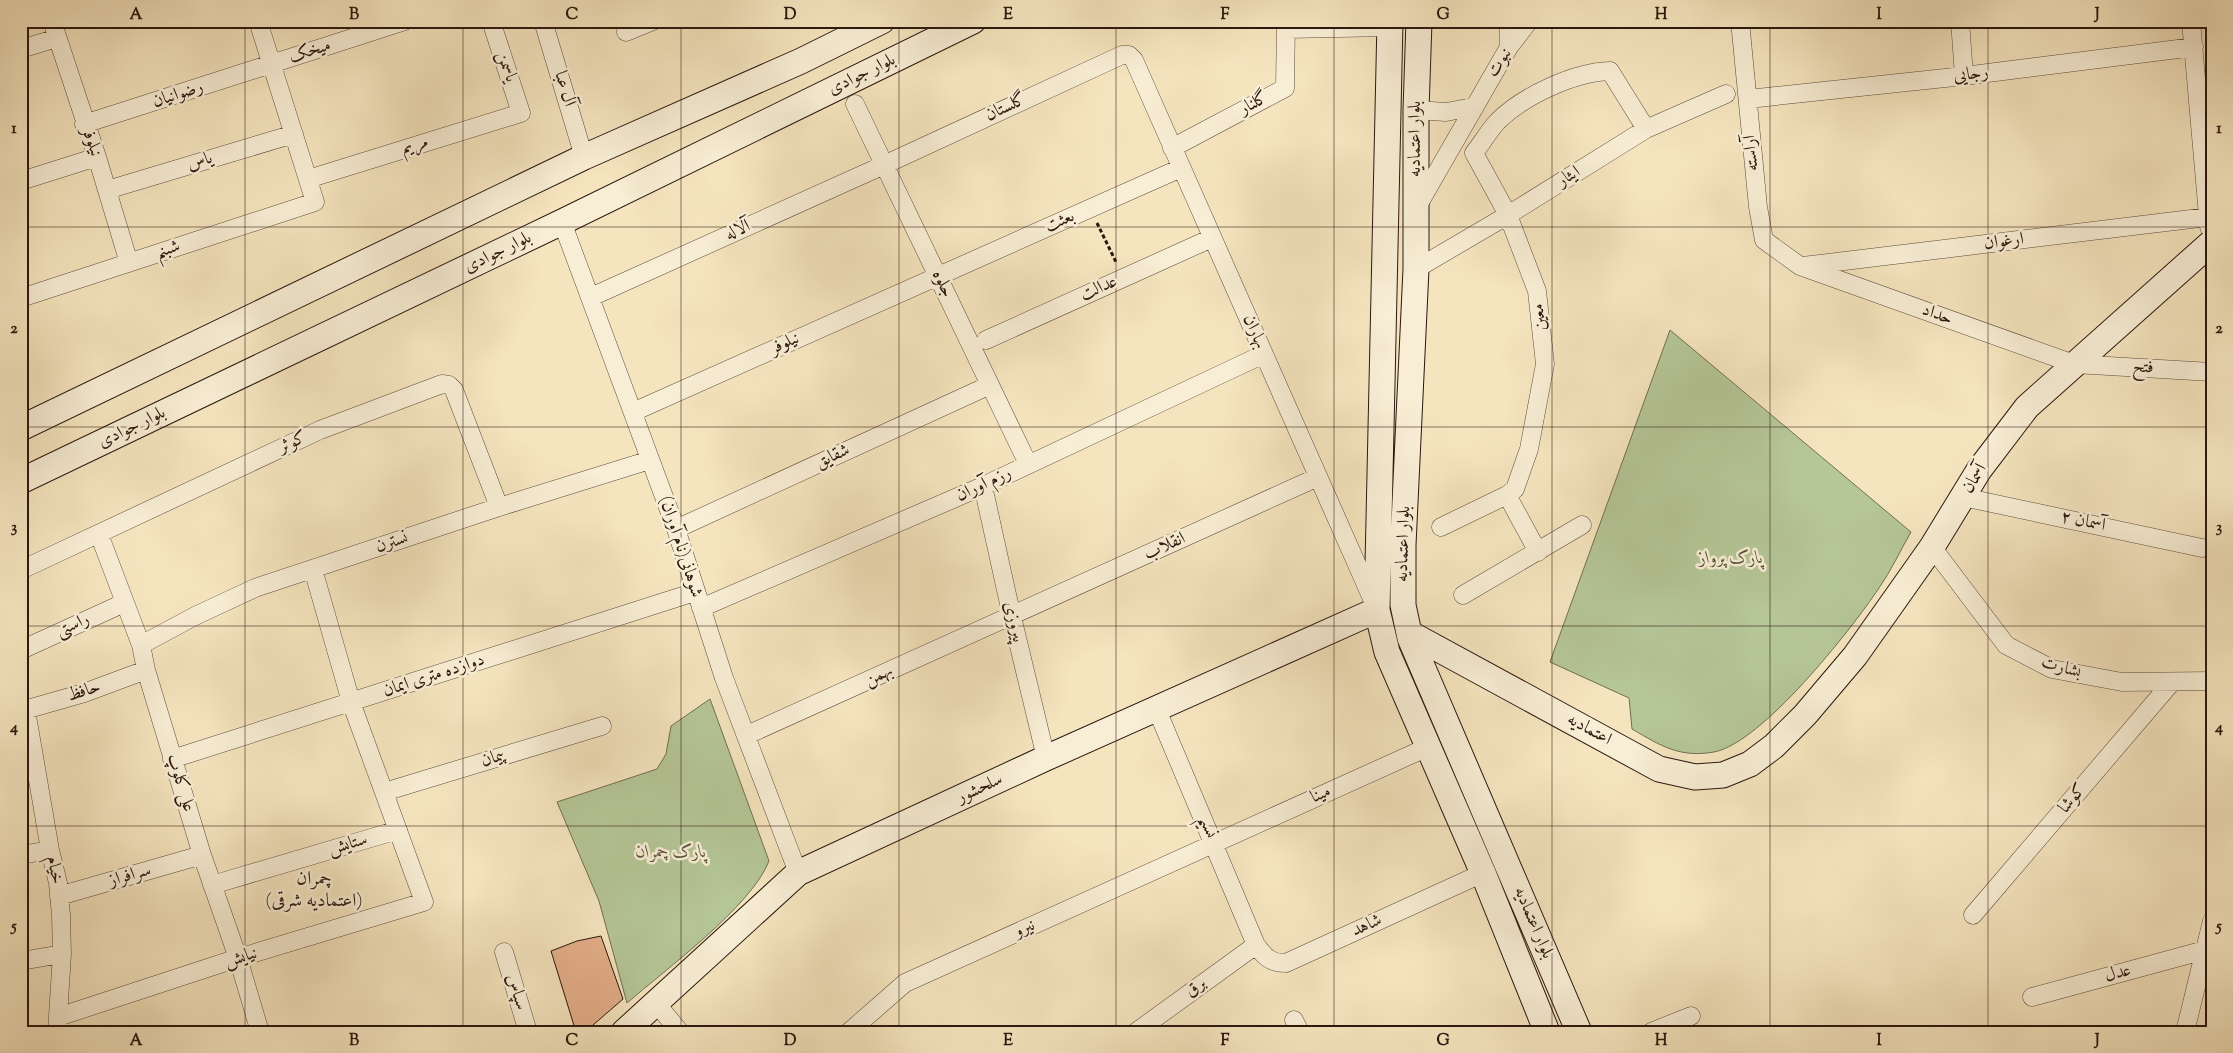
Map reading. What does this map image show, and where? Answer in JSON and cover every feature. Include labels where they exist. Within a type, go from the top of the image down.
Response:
[{"type":"street","points":[[258,21],[308,180]]},
{"type":"street","name":"میخک","points":[[272,65],[405,21]]},
{"type":"street","name":"یاسمن","points":[[491,21],[521,113]]},
{"type":"street","name":"آل عبا","points":[[543,21],[584,157]]},
{"type":"street","points":[[626,32],[653,21]]},
{"type":"street","points":[[21,428],[584,157],[801,61],[882,21]]},
{"type":"street","name":"بلوار جوادی","points":[[21,481],[562,222],[973,21]]},
{"type":"street","name":"بلوار اعتمادیه","points":[[1419,21],[1416,110],[1416,268],[1403,545],[1403,605],[1409,633],[1579,1032]]},
{"type":"street","points":[[1509,21],[1509,46]]},
{"type":"street","name":"نبوت","points":[[1416,210],[1509,46],[1529,21]]},
{"type":"street","name":"آراسته","points":[[1740,21],[1758,207],[1764,240],[1800,266]]},
{"type":"street","points":[[1960,21],[1964,76]]},
{"type":"street","points":[[2191,21],[2211,242]]},
{"type":"street","points":[[1286,25],[1390,24]]},
{"type":"street","name":"بلوار اعتمادیه","points":[[1390,24],[1377,610],[1387,652],[1483,873],[1547,1032]]},
{"type":"street","name":"گلنار","points":[[1172,148],[1285,88],[1286,25]]},
{"type":"street","points":[[21,49],[54,29]]},
{"type":"street","name":"نیلوفر","points":[[54,29],[84,124],[97,157],[129,263]]},
{"type":"street","name":"رجایی","points":[[1748,99],[1964,76],[2194,47]]},
{"type":"street","name":"گلستان","points":[[884,165],[1073,76],[1122,55],[1129,55]]},
{"type":"street","name":"بهاران","points":[[1129,55],[1134,60],[1377,610]]},
{"type":"street","points":[[801,61],[820,96]]},
{"type":"street","name":"رضوانیان","points":[[84,124],[272,65]]},
{"type":"street","points":[[1474,153],[1497,122],[1512,110],[1532,97],[1569,79],[1596,72],[1610,71],[1646,129]]},
{"type":"street","name":"ایثار","points":[[1416,268],[1508,215],[1646,129],[1726,94]]},
{"type":"street","name":"جلوه","points":[[855,104],[1028,464]]},
{"type":"street","points":[[1416,110],[1446,112],[1473,107]]},
{"type":"street","name":"مریم","points":[[308,180],[521,113]]},
{"type":"street","name":"معین","points":[[1461,130],[1508,215],[1537,291],[1545,364],[1529,449],[1515,489],[1507,495]]},
{"type":"street","name":"یاس","points":[[107,190],[294,134]]},
{"type":"street","points":[[21,180],[97,157]]},
{"type":"street","name":"آلاله","points":[[591,297],[884,165]]},
{"type":"street","name":"بعثت","points":[[938,276],[1181,168]]},
{"type":"street","name":"شبنم","points":[[21,298],[315,202],[308,180]]},
{"type":"street","name":"ارغوان","points":[[1800,266],[2208,217]]},
{"type":"street","name":"شوهانی(نام آوران)","points":[[562,222],[676,528],[724,678],[798,873]]},
{"type":"street","name":"عدالت","points":[[986,340],[1212,238]]},
{"type":"street","name":"آسمان","points":[[1774,746],[1805,715],[1855,656],[1932,547],[1979,470],[2017,420],[2047,387],[2211,242]]},
{"type":"street","name":"حداد","points":[[1800,266],[2074,364]]},
{"type":"street","name":"نیلوفر","points":[[633,412],[938,276]]},
{"type":"street","name":"رزم آوران","points":[[698,600],[983,486],[1264,354]]},
{"type":"street","name":"فتح","points":[[2074,364],[2212,372]]},
{"type":"street","name":"کوثر","points":[[21,570],[320,430],[442,384],[449,385],[454,390],[499,507]]},
{"type":"street","name":"شقایق","points":[[676,528],[990,385]]},
{"type":"street","name":"نسترن","points":[[141,645],[195,616],[255,588],[499,507],[650,460]]},
{"type":"street","name":"انقلاب","points":[[1012,617],[1318,477]]},
{"type":"street","name":"پیروزی","points":[[983,486],[1046,758]]},
{"type":"street","points":[[1441,527],[1507,495],[1538,552]]},
{"type":"street","name":"آسمان ۲","points":[[1963,497],[2202,548]]},
{"type":"street","points":[[1463,595],[1582,525]]},
{"type":"street","name":"علی کلوپ","points":[[99,534],[141,645],[146,670],[172,758],[202,855],[238,958],[260,1032]]},
{"type":"street","name":"بشارت","points":[[1932,547],[2006,646],[2052,669],[2122,682],[2212,681]]},
{"type":"street","points":[[313,569],[351,702],[398,830]]},
{"type":"street","name":"دوازده متری ایمان","points":[[172,758],[351,702],[698,600]]},
{"type":"street","name":"راستی","points":[[21,650],[124,603]]},
{"type":"street","name":"سلحشور","points":[[624,1032],[798,873],[1046,758],[1377,610]]},
{"type":"street","name":"بهمن","points":[[747,736],[1012,617]]},
{"type":"street","name":"اعتمادیه","points":[[1409,633],[1669,772],[1695,777],[1723,775],[1750,764],[1774,746]]},
{"type":"street","name":"حافظ","points":[[24,710],[84,693],[146,670]]},
{"type":"street","name":"کوشا","points":[[1973,915],[2172,682]]},
{"type":"street","name":"خیام","points":[[24,710],[59,896],[62,954],[57,1024]]},
{"type":"street","name":"نسیم","points":[[1157,710],[1256,945]]},
{"type":"street","name":"پیمان","points":[[384,792],[602,726]]},
{"type":"street","name":"مینا","points":[[1214,844],[1428,747]]},
{"type":"street","name":"ستایش","points":[[212,885],[398,830]]},
{"type":"street","name":"نیایش","points":[[57,1024],[238,958],[424,902],[398,830]]},
{"type":"street","name":"نیرو","points":[[848,1032],[905,983],[1214,844]]},
{"type":"street","points":[[21,855],[50,850]]},
{"type":"street","name":"سرافراز","points":[[59,896],[202,855]]},
{"type":"street","name":"شاهد","points":[[1256,945],[1267,959],[1276,963],[1286,962],[1483,873]]},
{"type":"street","points":[[2185,1032],[2212,921]]},
{"type":"street","name":"برق","points":[[1136,1032],[1256,945]]},
{"type":"street","name":"عدل","points":[[2032,997],[2205,950]]},
{"type":"street","name":"سپاس","points":[[504,952],[528,1032]]},
{"type":"street","points":[[21,961],[62,954]]},
{"type":"street","points":[[656,1003],[680,1032]]},
{"type":"street","points":[[1651,1032],[1691,1016]]},
{"type":"path","points":[[1090,208],[1124,278]]},
{"type":"green space","name":"پارک پرواز","points":[[1670,330],[1911,532],[1888,575],[1866,607],[1804,682],[1756,728],[1734,744],[1714,752],[1681,752],[1652,741],[1632,729],[1629,698],[1550,662]]},
{"type":"green space","name":"پارک چمران","points":[[710,699],[769,861],[745,898],[726,917],[627,1003],[599,901],[557,802],[657,769],[666,754],[671,726]]},
{"type":"building","points":[[601,936],[623,999],[585,1032],[576,1032],[551,951],[577,941]]},
{"type":"district","name":"چمران (اعتمادیه شرقی)","points":[[314,890]]}]
